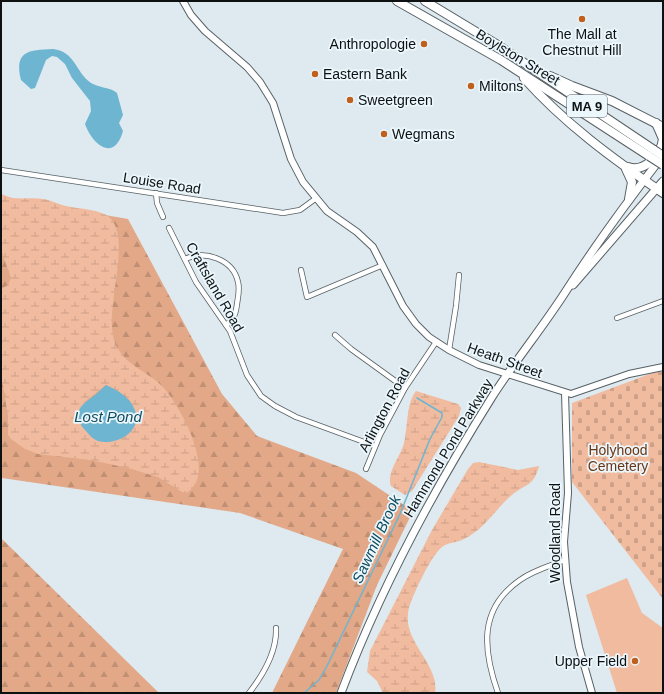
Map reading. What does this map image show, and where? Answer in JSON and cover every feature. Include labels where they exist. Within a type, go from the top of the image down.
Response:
[{"type":"highway","name":"Boylston Street","points":[[397,1],[517,70],[652,153],[663,156]]},
{"type":"highway","name":"Boylston Street","points":[[425,1],[521,61],[652,153],[663,165]]},
{"type":"highway","points":[[521,61],[565,84],[612,100],[660,125],[662,142],[649,162],[638,168],[631,168],[622,164]]},
{"type":"highway","points":[[517,70],[557,113],[622,164],[660,191]]},
{"type":"highway","points":[[622,164],[629,173],[632,182],[629,199]]},
{"type":"main road","name":"Hammond Pond Parkway","points":[[341,693],[380,601],[444,475],[507,375],[566,291],[584,262],[629,199],[663,156]]},
{"type":"main road","name":"Hammond Pond Parkway","points":[[566,291],[660,191],[663,181]]},
{"type":"street","name":"Heath Street","points":[[183,1],[191,15],[205,31],[247,67],[265,89],[280,119],[295,167],[315,199],[333,216],[369,243],[382,263],[393,287],[410,315],[423,332],[436,342],[469,361],[507,375],[565,393],[578,393],[629,374],[663,367]]},
{"type":"street","name":"Louise Road","points":[[1,170],[283,213],[300,210],[315,199]]},
{"type":"street","points":[[156,193],[157,203],[163,216]]},
{"type":"street","name":"Craftsland Road","points":[[169,228],[201,289],[226,326],[248,375],[256,389],[267,401],[305,421],[375,446]]},
{"type":"street","points":[[185,259],[200,255],[215,258],[222,261],[233,270],[239,284],[238,299],[235,315],[226,326]]},
{"type":"street","points":[[301,270],[307,297],[382,263]]},
{"type":"street","points":[[449,350],[459,275]]},
{"type":"street","points":[[617,318],[663,301]]},
{"type":"street","points":[[335,335],[351,349],[405,388]]},
{"type":"street","name":"Arlington Road","points":[[366,469],[375,446],[405,388],[436,342]]},
{"type":"street","name":"Woodland Road","points":[[565,393],[568,493],[565,560],[570,607],[592,693]]},
{"type":"street","points":[[498,693],[489,666],[487,647],[488,628],[493,612],[500,599],[521,579],[532,572],[565,560]]},
{"type":"street","points":[[249,693],[261,677],[270,659],[275,644],[276,628]]},
{"type":"green space","points":[[1,194],[13,198],[39,198],[66,206],[96,211],[111,219],[117,230],[119,245],[113,300],[113,334],[117,347],[121,353],[132,364],[162,386],[170,395],[186,423],[198,456],[199,471],[195,484],[186,493],[158,477],[128,468],[90,460],[38,454],[25,449],[11,439],[8,435],[8,416],[1,373],[1,289],[8,285],[11,278],[1,250]],"holes":[[[106,385],[124,395],[131,402],[83,403]]]},
{"type":"green space","points":[[1,197],[128,219],[222,394],[257,436],[356,473],[413,511],[377,585],[336,693],[272,693],[343,549],[240,513],[2,478],[1,482]]},
{"type":"green space","name":"Holyhood Cemetery","points":[[655,372],[663,372],[663,599],[572,482],[572,403]]},
{"type":"green space","points":[[416,391],[458,404],[461,408],[459,416],[412,491],[405,495],[391,486],[390,475],[404,443],[410,402]]},
{"type":"green space","points":[[479,462],[518,470],[539,466],[533,480],[507,500],[478,530],[464,539],[442,547],[433,558],[418,585],[409,608],[408,620],[410,631],[432,672],[435,682],[435,693],[383,693],[377,681],[367,672],[370,651],[432,530],[468,469],[473,463]]},
{"type":"green space","points":[[1,538],[159,693],[1,693]]},
{"type":"green space","name":"Upper Field","points":[[627,578],[642,613],[663,628],[663,693],[617,693],[586,595]]},
{"type":"water","points":[[53,49],[61,51],[71,58],[86,79],[91,83],[117,93],[123,115],[119,123],[123,131],[119,141],[114,146],[109,148],[103,147],[88,131],[85,124],[91,111],[90,101],[72,78],[65,64],[57,57],[52,56],[46,60],[35,88],[31,89],[21,80],[19,70],[20,63],[21,58],[25,54],[36,50]]},
{"type":"water","name":"Lost Pond","points":[[106,385],[125,396],[132,404],[136,414],[134,427],[130,432],[119,440],[112,442],[96,440],[84,429],[78,418],[79,409]]},
{"type":"waterway","name":"Sawmill Brook","points":[[304,693],[319,680],[327,666],[400,514],[430,439],[442,417],[442,413],[417,398]]},
{"type":"place","name":"The Mall at Chestnut Hill","points":[[582,19]]},
{"type":"place","name":"Anthropologie","points":[[424,44]]},
{"type":"place","name":"Eastern Bank","points":[[315,74]]},
{"type":"place","name":"Miltons","points":[[471,86]]},
{"type":"place","name":"Sweetgreen","points":[[350,100]]},
{"type":"place","name":"Wegmans","points":[[384,134]]},
{"type":"place","name":"Upper Field","points":[[635,661]]}]
